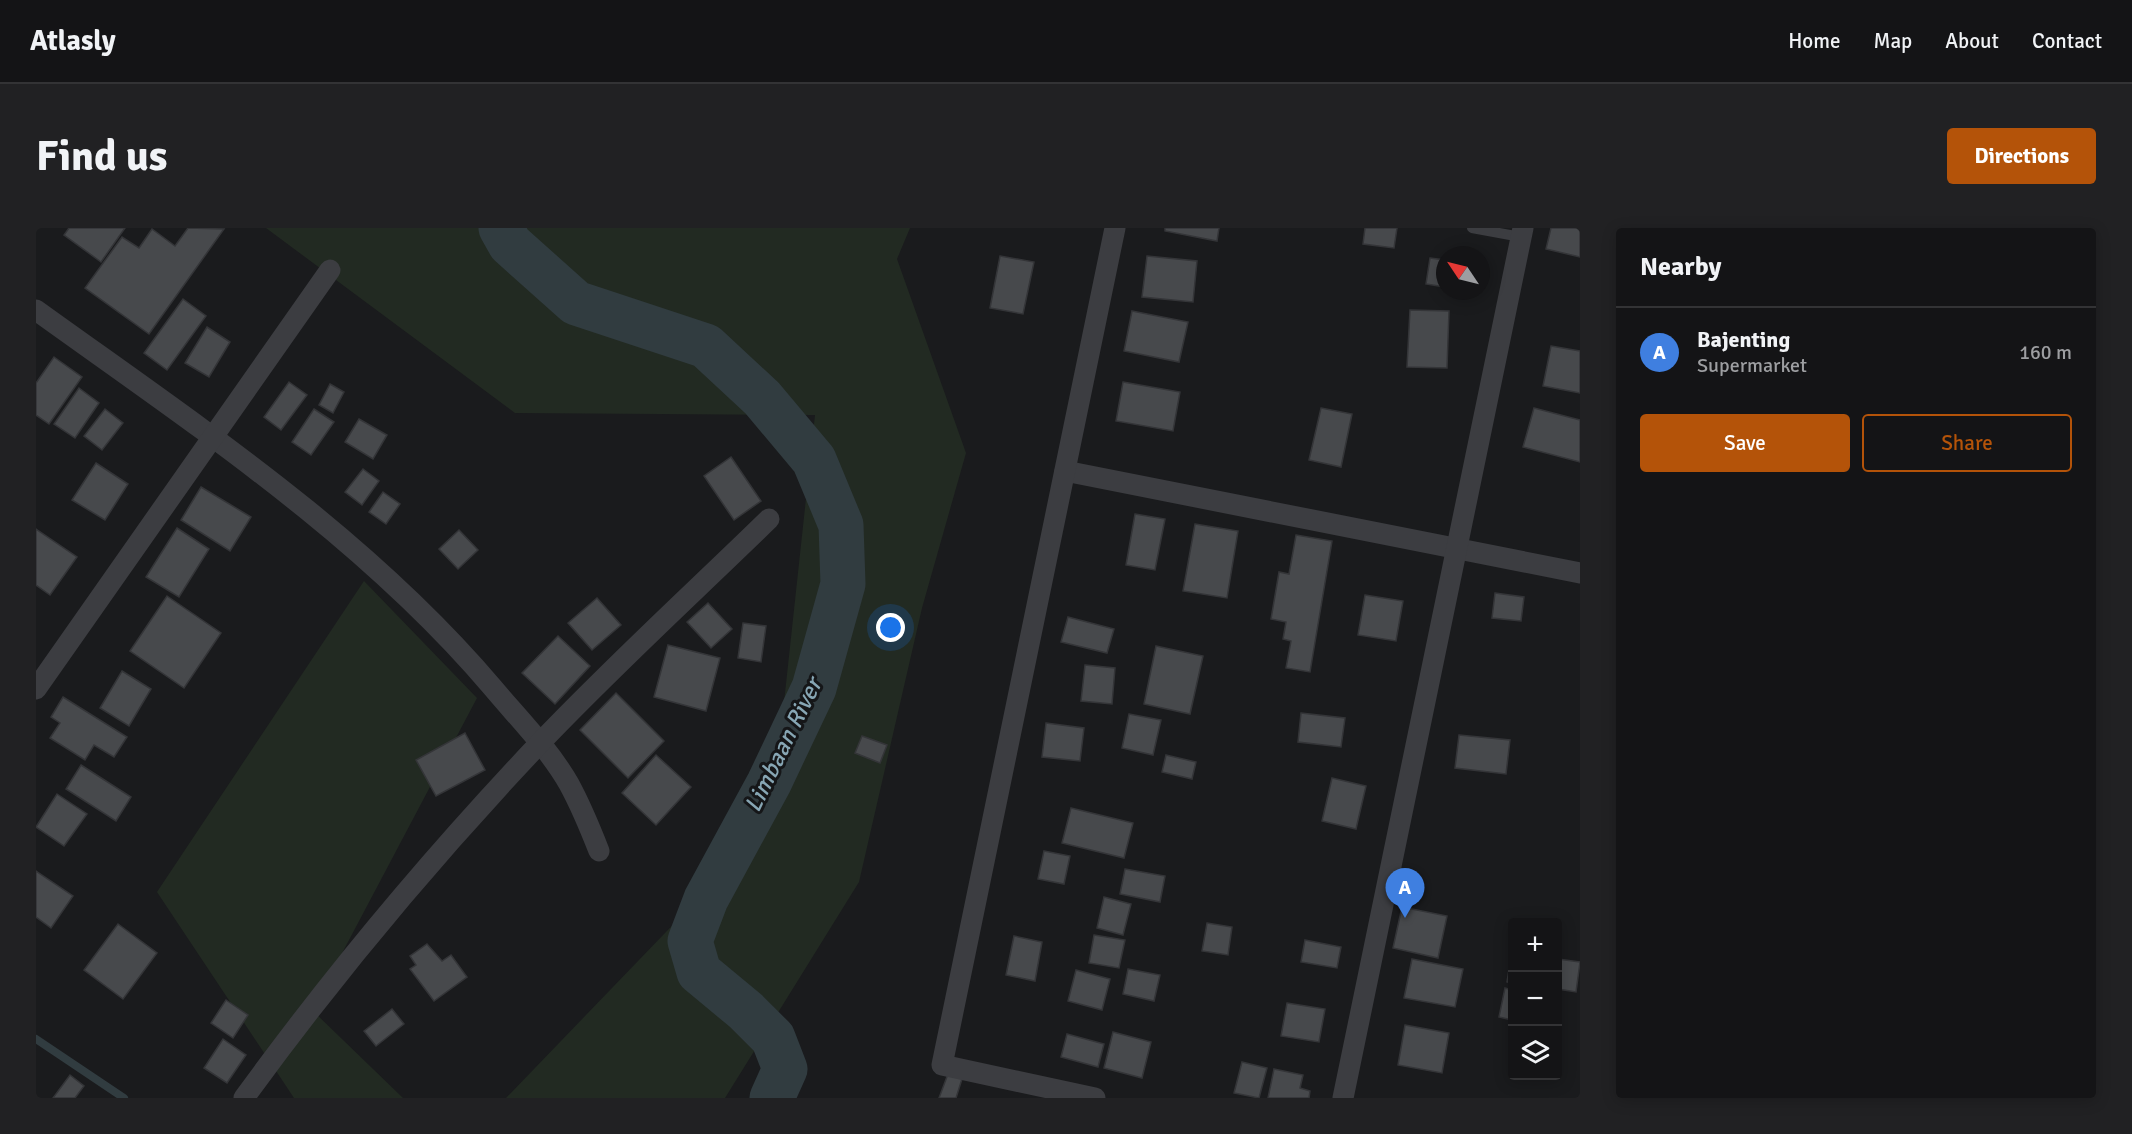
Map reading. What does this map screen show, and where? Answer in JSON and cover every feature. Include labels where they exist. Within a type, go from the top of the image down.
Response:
[{"type":"street","points":[[1095,1098],[942,1065],[1115,228]]},
{"type":"street","points":[[1342,1098],[1522,233]]},
{"type":"street","points":[[36,689],[330,270]]},
{"type":"street","points":[[36,310],[214,438],[330,526],[436,623],[540,743],[568,782],[599,851]]},
{"type":"street","points":[[1065,471],[1580,573]]},
{"type":"street","points":[[244,1098],[340,973],[477,811],[540,743],[769,519]]},
{"type":"lane","points":[[1472,228],[1522,233]]},
{"type":"shaded area","points":[[266,228],[910,228],[897,259],[966,453],[922,608],[859,882],[725,1098],[506,1098],[771,823],[815,415],[515,413]]},
{"type":"shaded area","points":[[364,581],[477,698],[312,1010],[403,1098],[294,1098],[157,892]]},
{"type":"building","points":[[69,228],[125,228],[101,262],[64,235]]},
{"type":"building","points":[[188,228],[224,229],[149,334],[85,288],[122,237],[139,248],[152,229],[175,246]]},
{"type":"building","points":[[1165,228],[1219,228],[1217,241],[1165,231]]},
{"type":"building","points":[[1365,228],[1397,228],[1394,248],[1363,244]]},
{"type":"building","points":[[1551,228],[1580,228],[1580,257],[1546,249]]},
{"type":"building","points":[[1000,256],[1034,262],[1023,314],[990,308]]},
{"type":"building","points":[[1147,256],[1197,261],[1193,302],[1142,297]]},
{"type":"building","points":[[1430,258],[1436,259],[1436,286],[1426,284]]},
{"type":"building","points":[[183,299],[206,316],[167,370],[144,353]]},
{"type":"building","points":[[1410,310],[1449,311],[1447,368],[1407,367]]},
{"type":"building","points":[[1132,311],[1188,322],[1179,362],[1124,351]]},
{"type":"building","points":[[207,327],[230,342],[209,377],[185,363]]},
{"type":"building","points":[[1551,346],[1580,351],[1580,393],[1543,386]]},
{"type":"building","points":[[54,357],[82,377],[49,424],[36,415],[36,383]]},
{"type":"building","points":[[289,382],[307,395],[281,430],[264,417]]},
{"type":"building","points":[[1123,382],[1180,392],[1173,431],[1116,421]]},
{"type":"building","points":[[330,384],[344,392],[333,413],[319,405]]},
{"type":"building","points":[[79,388],[99,403],[75,438],[54,424]]},
{"type":"building","points":[[1321,408],[1352,414],[1341,467],[1309,460]]},
{"type":"building","points":[[1534,408],[1580,420],[1580,462],[1523,447]]},
{"type":"building","points":[[105,409],[123,423],[102,450],[84,436]]},
{"type":"building","points":[[314,409],[334,422],[311,455],[292,442]]},
{"type":"building","points":[[359,419],[387,435],[373,459],[345,442]]},
{"type":"building","points":[[731,457],[761,501],[734,520],[704,476]]},
{"type":"building","points":[[96,463],[128,484],[105,520],[72,500]]},
{"type":"building","points":[[363,469],[379,481],[362,505],[345,492]]},
{"type":"building","points":[[201,487],[251,517],[230,551],[181,520]]},
{"type":"building","points":[[383,492],[400,504],[386,524],[369,512]]},
{"type":"building","points":[[1135,514],[1165,519],[1155,570],[1126,565]]},
{"type":"building","points":[[1195,524],[1238,531],[1227,598],[1183,591]]},
{"type":"building","points":[[177,528],[209,549],[179,597],[146,577]]},
{"type":"building","points":[[36,529],[77,557],[50,595],[36,585]]},
{"type":"building","points":[[459,530],[478,550],[458,569],[439,549]]},
{"type":"building","points":[[1296,535],[1332,541],[1310,672],[1286,668],[1291,641],[1283,639],[1286,622],[1271,619],[1279,572],[1289,574]]},
{"type":"building","points":[[1495,593],[1524,597],[1521,621],[1492,618]]},
{"type":"building","points":[[1365,595],[1403,601],[1396,641],[1358,635]]},
{"type":"building","points":[[167,596],[221,633],[184,688],[130,651]]},
{"type":"building","points":[[597,598],[621,625],[592,650],[568,623]]},
{"type":"building","points":[[708,603],[732,629],[711,648],[687,622]]},
{"type":"building","points":[[1068,617],[1114,629],[1107,653],[1061,642]]},
{"type":"building","points":[[743,623],[766,626],[761,662],[738,658]]},
{"type":"building","points":[[558,636],[590,666],[555,704],[522,673]]},
{"type":"building","points":[[668,645],[720,658],[706,711],[654,697]]},
{"type":"building","points":[[1156,646],[1203,656],[1190,714],[1144,704]]},
{"type":"building","points":[[1085,665],[1115,668],[1112,704],[1081,701]]},
{"type":"building","points":[[122,671],[151,689],[129,726],[100,708]]},
{"type":"building","points":[[616,693],[664,741],[628,778],[580,730]]},
{"type":"building","points":[[63,697],[127,737],[114,757],[94,745],[85,760],[50,738],[60,723],[51,717]]},
{"type":"building","points":[[1301,713],[1345,718],[1341,747],[1298,742]]},
{"type":"building","points":[[1129,714],[1161,720],[1153,755],[1122,748]]},
{"type":"building","points":[[1046,723],[1084,728],[1080,761],[1042,757]]},
{"type":"building","points":[[465,733],[485,770],[436,796],[416,760]]},
{"type":"building","points":[[1459,735],[1510,740],[1506,774],[1455,768]]},
{"type":"building","points":[[862,736],[887,745],[880,763],[855,753]]},
{"type":"building","points":[[656,755],[691,787],[656,825],[622,793]]},
{"type":"building","points":[[1166,755],[1196,762],[1192,779],[1162,772]]},
{"type":"building","points":[[81,765],[131,797],[116,821],[66,789]]},
{"type":"building","points":[[1332,778],[1366,786],[1356,829],[1322,821]]},
{"type":"building","points":[[57,794],[87,814],[64,846],[36,827]]},
{"type":"building","points":[[1071,808],[1133,823],[1124,858],[1062,843]]},
{"type":"building","points":[[1044,851],[1070,856],[1064,884],[1038,879]]},
{"type":"building","points":[[1125,869],[1165,876],[1160,902],[1120,894]]},
{"type":"building","points":[[36,871],[73,896],[51,928],[36,917]]},
{"type":"building","points":[[1104,897],[1131,904],[1123,935],[1097,928]]},
{"type":"building","points":[[1402,907],[1447,916],[1438,958],[1393,948]]},
{"type":"building","points":[[1207,923],[1232,927],[1228,955],[1202,951]]},
{"type":"building","points":[[118,924],[157,953],[123,999],[84,970]]},
{"type":"building","points":[[1094,935],[1125,940],[1119,968],[1089,963]]},
{"type":"building","points":[[1014,936],[1042,942],[1035,981],[1006,975]]},
{"type":"building","points":[[1305,940],[1341,947],[1337,968],[1301,962]]},
{"type":"building","points":[[427,944],[442,961],[451,955],[467,977],[434,1001],[410,969],[416,965],[410,956]]},
{"type":"building","points":[[1412,959],[1463,969],[1455,1007],[1404,998]]},
{"type":"building","points":[[1562,960],[1580,962],[1576,992],[1562,990]]},
{"type":"building","points":[[1128,969],[1160,975],[1154,1001],[1123,994]]},
{"type":"building","points":[[1076,970],[1110,979],[1102,1010],[1068,1001]]},
{"type":"building","points":[[1505,988],[1508,989],[1508,1019],[1499,1017]]},
{"type":"building","points":[[226,1000],[248,1015],[233,1038],[211,1023]]},
{"type":"building","points":[[1287,1003],[1325,1009],[1319,1042],[1281,1036]]},
{"type":"building","points":[[392,1009],[404,1024],[376,1046],[364,1031]]},
{"type":"building","points":[[1405,1025],[1449,1033],[1442,1073],[1398,1065]]},
{"type":"building","points":[[1113,1032],[1151,1042],[1142,1078],[1104,1068]]},
{"type":"building","points":[[1067,1034],[1104,1044],[1098,1067],[1061,1057]]},
{"type":"building","points":[[223,1039],[246,1055],[227,1083],[204,1068]]},
{"type":"building","points":[[1242,1062],[1267,1068],[1259,1098],[1234,1093]]},
{"type":"building","points":[[1274,1069],[1303,1075],[1300,1088],[1310,1091],[1309,1098],[1268,1098]]},
{"type":"building","points":[[948,1074],[962,1079],[956,1098],[939,1098]]},
{"type":"building","points":[[70,1075],[84,1086],[75,1098],[53,1098]]},
{"type":"waterway","name":"Limbaan River","points":[[501,228],[510,244],[576,303],[706,346],[762,398],[814,460],[841,525],[843,584],[814,688],[769,783],[706,899],[690,941],[699,972],[746,1011],[773,1038],[785,1069],[772,1098]]},
{"type":"waterway","points":[[36,1039],[124,1098]]},
{"type":"place","name":"Bajenting","points":[[1405,918]]}]
